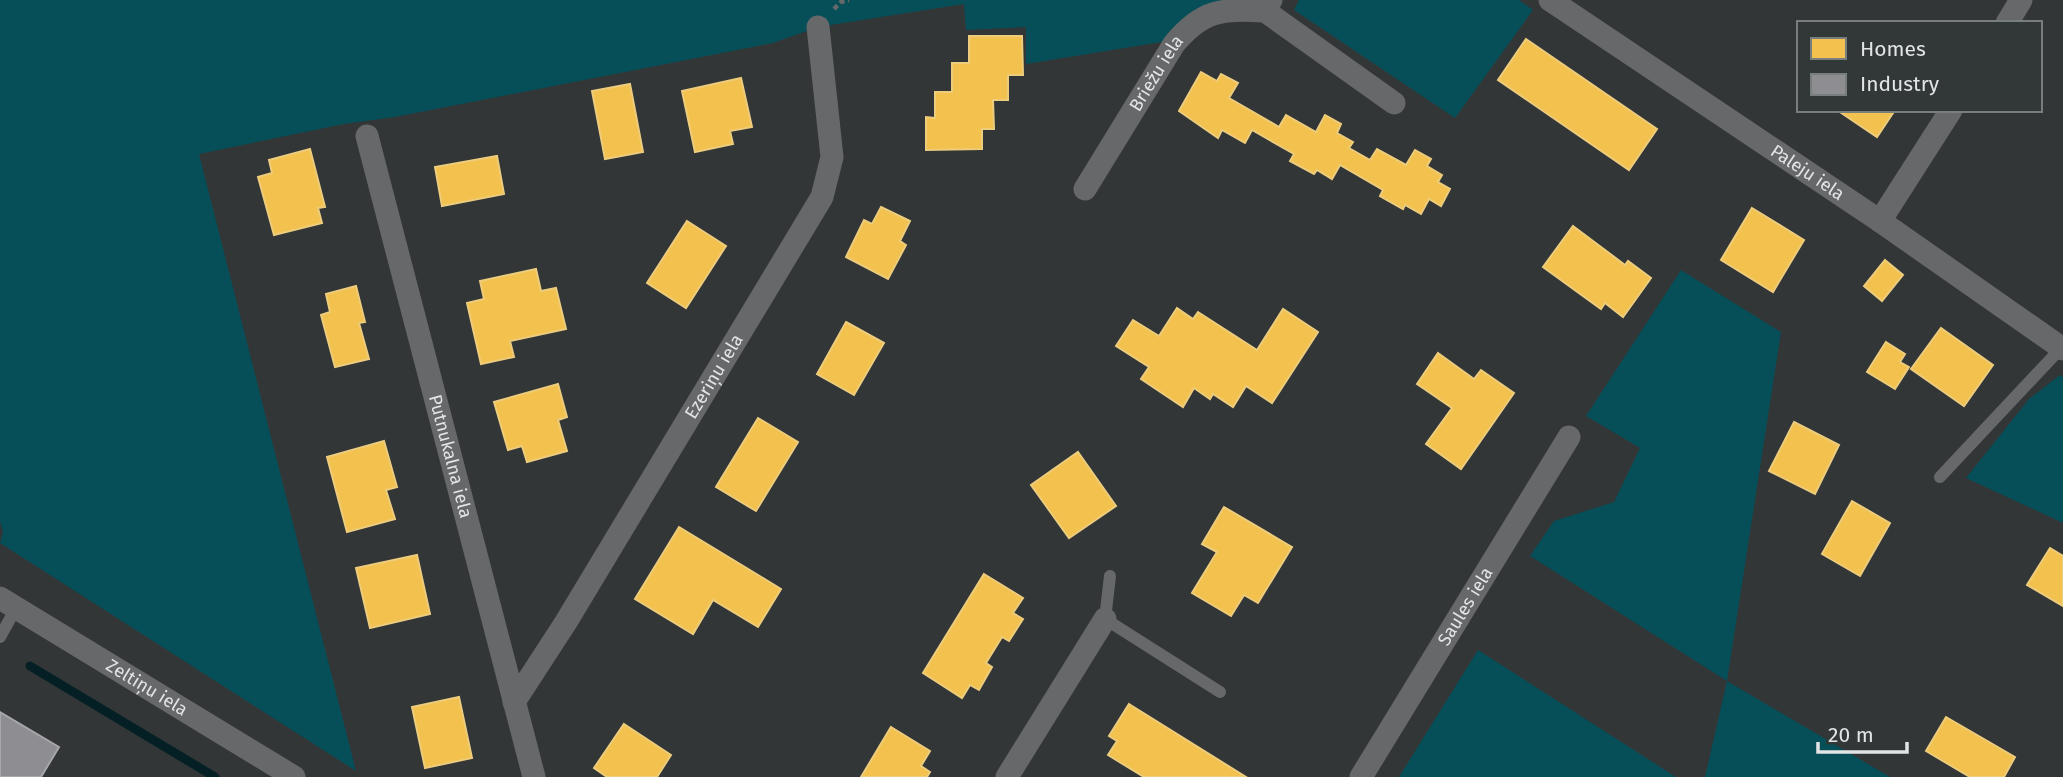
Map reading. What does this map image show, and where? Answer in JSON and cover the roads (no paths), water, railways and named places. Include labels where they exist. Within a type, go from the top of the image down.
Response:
[{"type":"street","name":"Paleju iela","points":[[1550,0],[1880,221],[2062,349]]},
{"type":"street","points":[[2008,21],[2021,0]]},
{"type":"street","name":"Briežu iela","points":[[1085,189],[1174,44],[1191,23],[1229,9],[1268,5],[1394,103]]},
{"type":"street","name":"Ezeriņu iela","points":[[514,702],[573,611],[822,197],[832,157],[818,27]]},
{"type":"street","points":[[1880,221],[1950,112]]},
{"type":"street","name":"Putnukalna iela","points":[[367,136],[534,777]]},
{"type":"street","name":"Saules iela","points":[[1361,777],[1569,437]]},
{"type":"street","name":"Zeltiņu iela","points":[[8,603],[294,777]]},
{"type":"street","points":[[1007,777],[1105,619]]},
{"type":"lane","points":[[1940,477],[2062,349]]},
{"type":"lane","points":[[1110,576],[1105,619],[1220,692]]},
{"type":"lane","points":[[0,637],[8,603]]},
{"type":"waterway","points":[[30,666],[215,777]]}]
